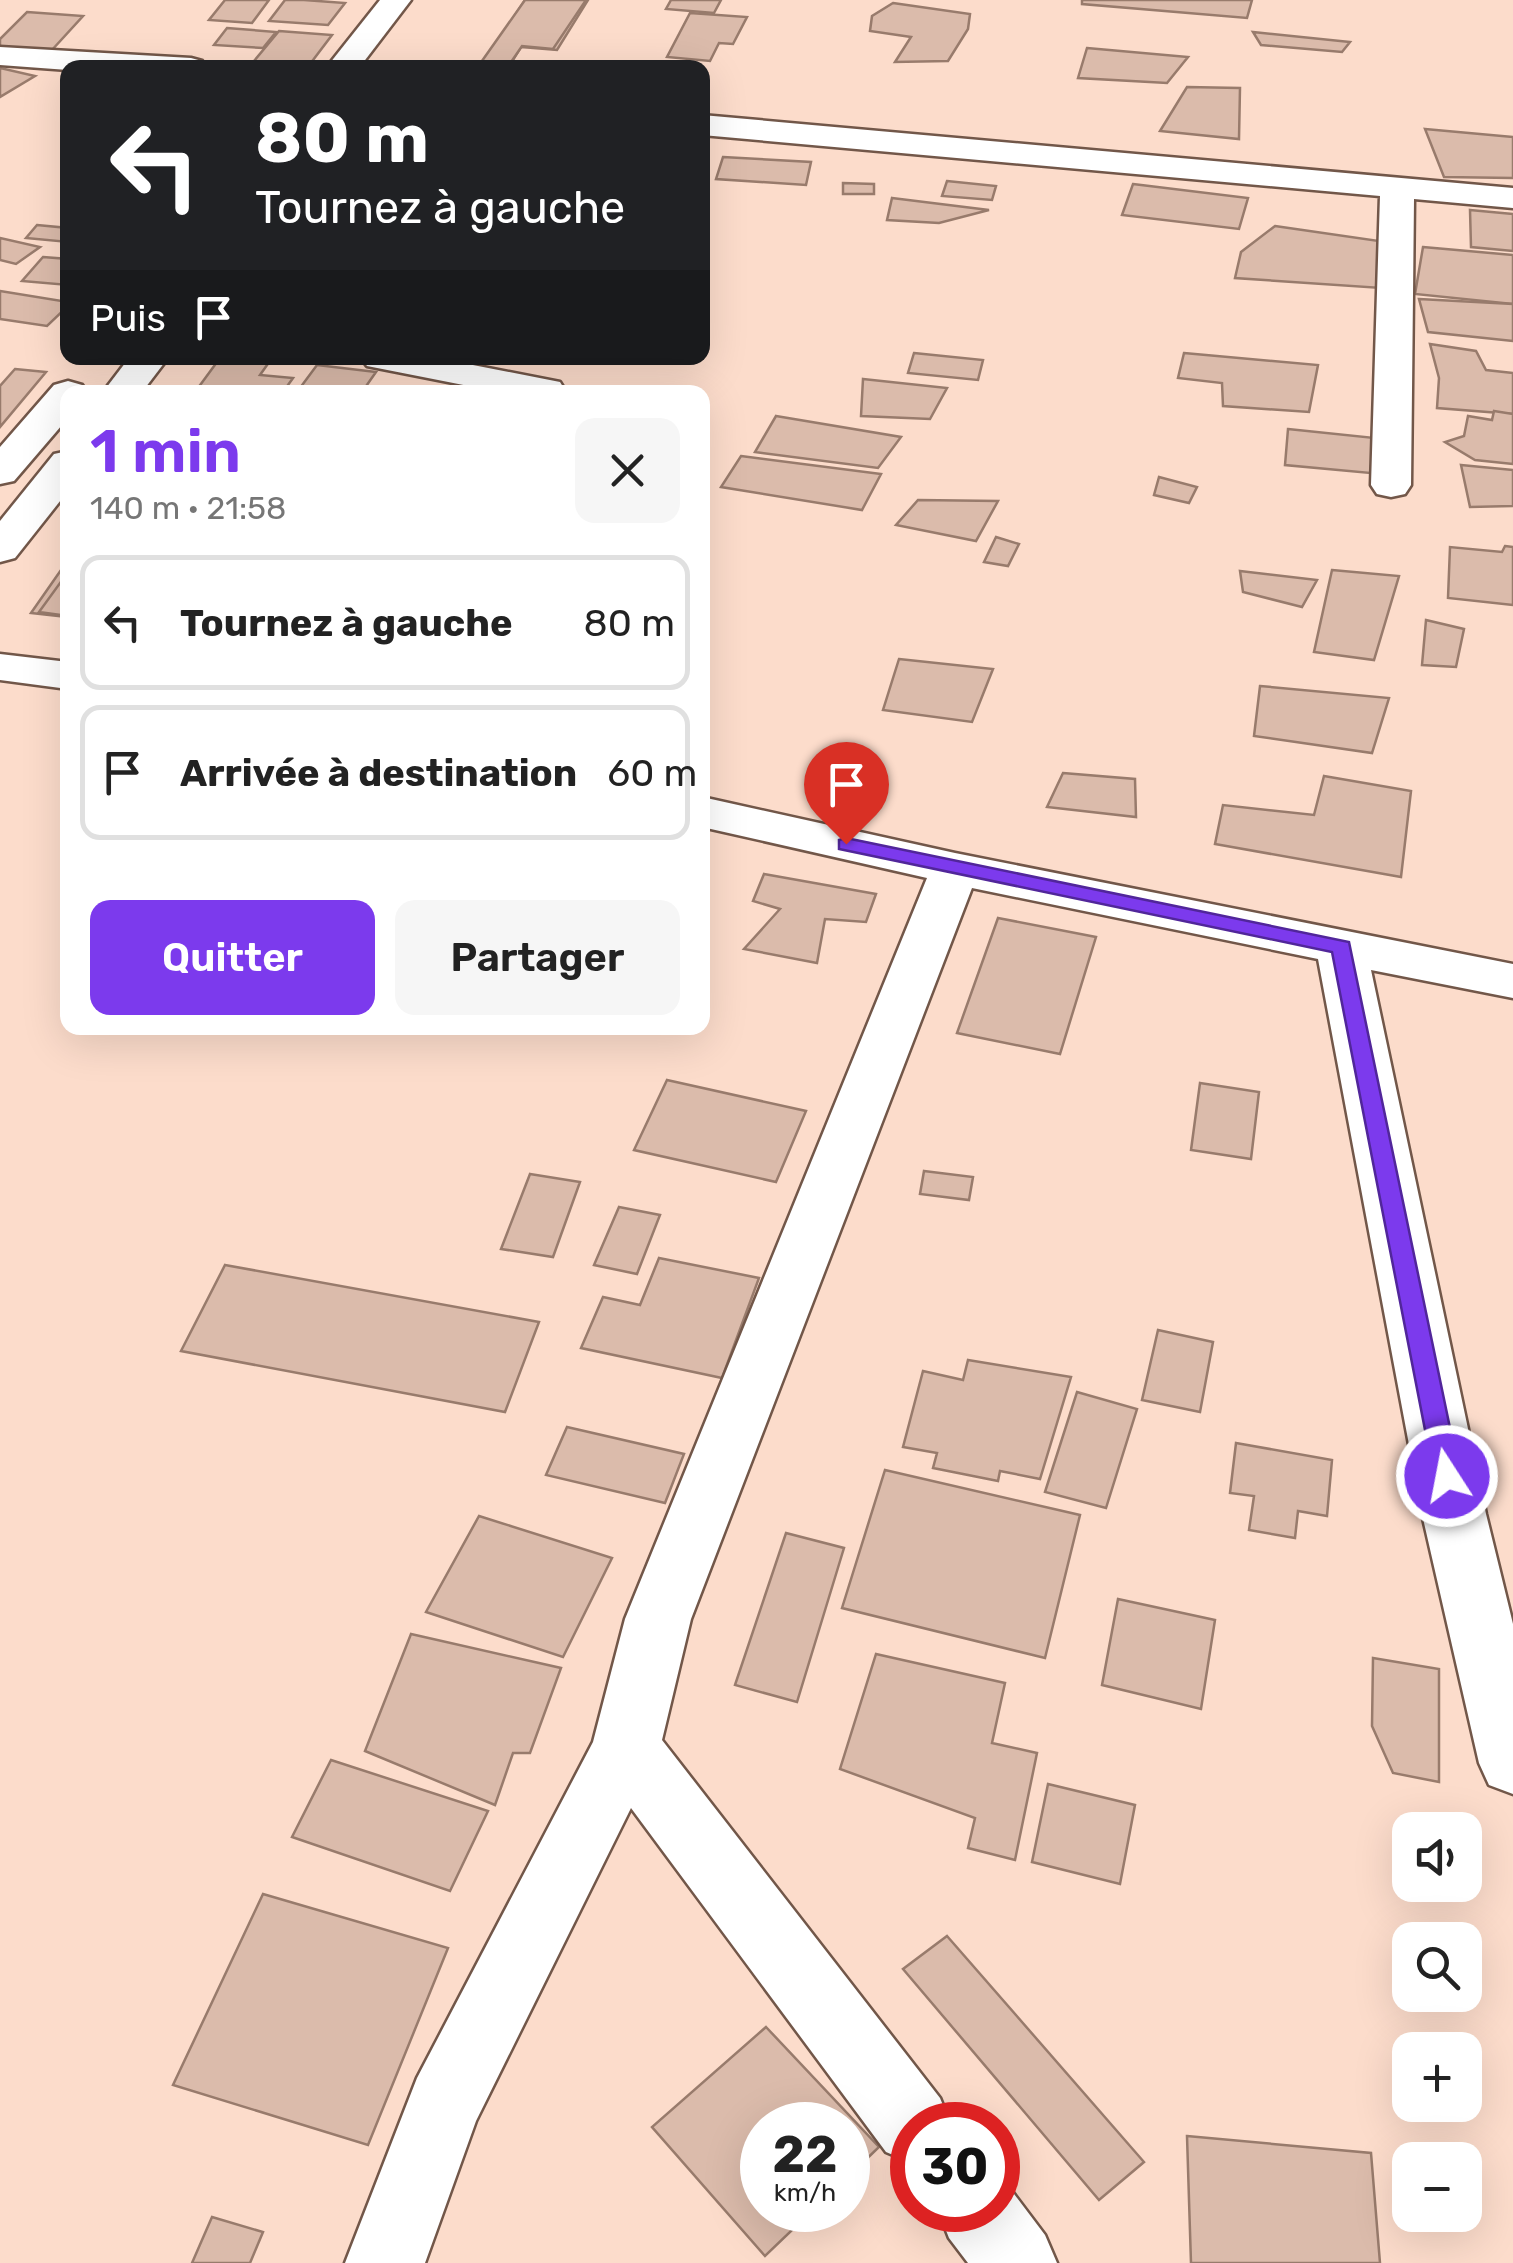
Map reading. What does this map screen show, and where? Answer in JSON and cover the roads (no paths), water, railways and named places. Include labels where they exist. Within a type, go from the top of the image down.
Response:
[{"type":"street","points":[[348,60],[396,0]]},
{"type":"street","points":[[0,56],[64,60]]},
{"type":"street","points":[[710,126],[1513,198]]},
{"type":"street","points":[[1391,485],[1398,188]]},
{"type":"street","points":[[128,385],[143,365]]},
{"type":"street","points":[[416,365],[520,385]]},
{"type":"street","points":[[0,472],[60,401]]},
{"type":"street","points":[[0,549],[60,472]]},
{"type":"street","points":[[0,667],[60,675]]},
{"type":"street","points":[[710,814],[955,869],[1513,981]]},
{"type":"street","points":[[385,2263],[444,2105],[626,1746],[658,1618],[955,869]]},
{"type":"street","points":[[1342,947],[1454,1514],[1513,1763]]},
{"type":"street","points":[[626,1746],[896,2102]]},
{"type":"street","points":[[994,2232],[1018,2263]]}]
